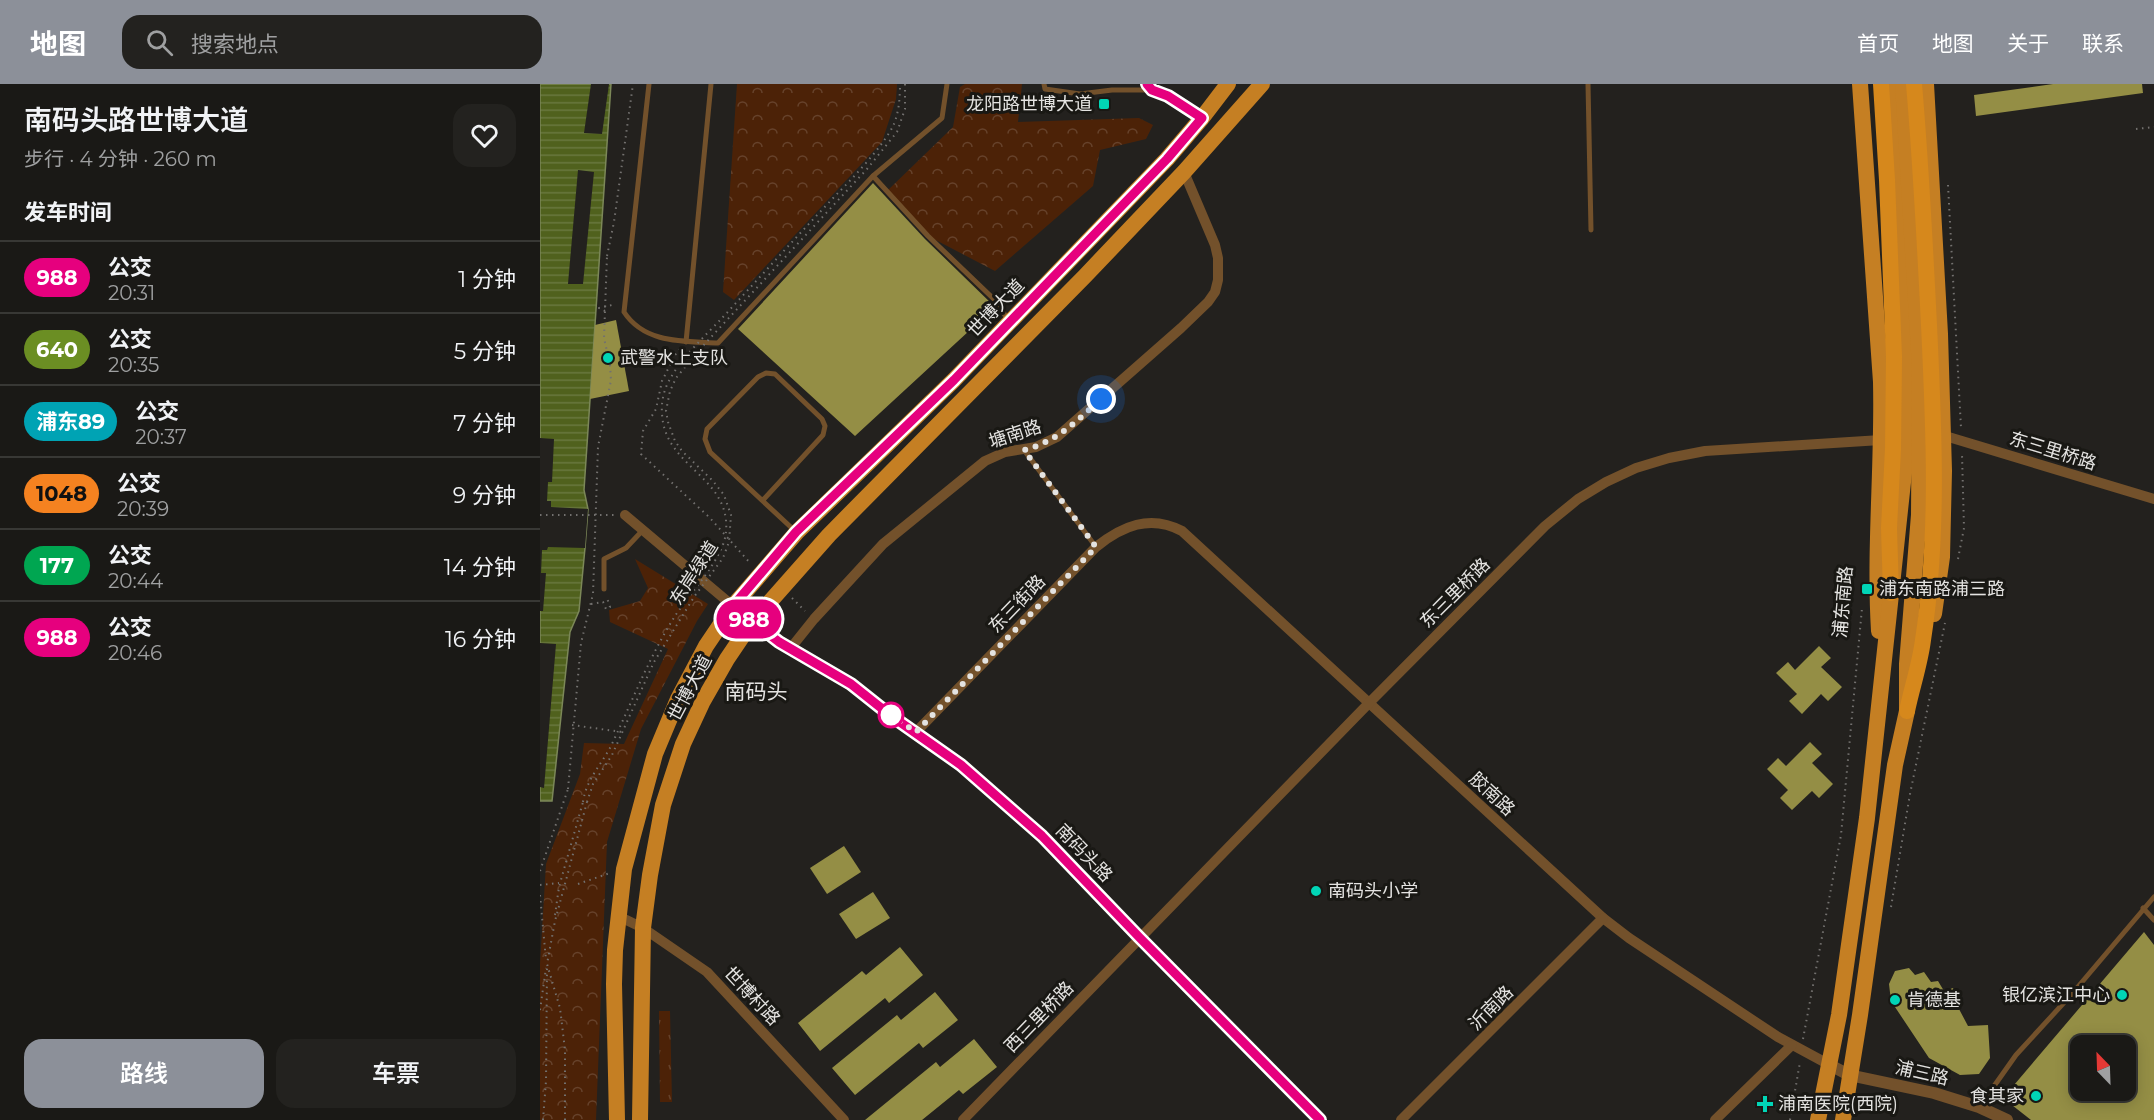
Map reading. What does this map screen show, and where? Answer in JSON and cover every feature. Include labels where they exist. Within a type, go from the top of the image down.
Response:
[{"type":"highway","points":[[1881,84],[1894,357],[1889,528],[1891,593]]},
{"type":"highway","points":[[1907,711],[1923,642],[1931,572],[1934,466],[1914,84]]},
{"type":"main road","name":"世博大道","points":[[617,1120],[614,984],[618,916],[624,868],[655,754],[684,688],[706,646],[733,606],[796,532],[954,380],[1167,159],[1202,118],[1226,84]]},
{"type":"main road","name":"世博大道","points":[[640,1120],[643,928],[650,875],[663,805],[683,744],[717,676],[752,622],[781,587],[1184,172],[1262,84]]},
{"type":"main road","name":"浦东南路","points":[[1860,84],[1881,382],[1877,588],[1882,683]]},
{"type":"main road","name":"浦东南路","points":[[1818,1120],[1839,1015],[1867,818],[1904,473],[1907,376],[1903,262],[1891,84]]},
{"type":"main road","points":[[1843,1120],[1895,765],[1907,711],[1907,664],[1919,515],[1920,369],[1903,84]]},
{"type":"main road","points":[[1895,765],[1926,669],[1942,557],[1940,334],[1926,84]]},
{"type":"street","name":"塘南路","points":[[790,649],[814,619],[883,544],[994,455],[1047,443],[1069,427],[1204,307],[1215,292],[1218,280],[1218,258],[1184,172]]},
{"type":"street","name":"东三里桥路","points":[[1942,435],[2154,498]]},
{"type":"street","name":"东三里桥路","points":[[1139,937],[1545,526],[1578,499],[1636,468],[1669,458],[1705,451],[1881,440]]},
{"type":"street","points":[[625,515],[733,606]]},
{"type":"street","name":"胶南路","points":[[1155,522],[1170,524],[1182,531],[1603,918],[1629,938],[1792,1045],[1828,1064]]},
{"type":"street","name":"东三街路","points":[[916,732],[1096,547],[1124,528],[1140,523],[1155,522]]},
{"type":"street","name":"南码头路","points":[[733,606],[790,649],[851,684],[961,765],[1042,836],[1320,1120]]},
{"type":"street","name":"世博村路","points":[[618,916],[643,928],[707,972],[844,1120]]},
{"type":"street","name":"沂南路","points":[[1401,1120],[1603,918]]},
{"type":"street","name":"西三里桥路","points":[[963,1120],[1139,937]]},
{"type":"street","points":[[1715,1120],[1792,1045]]},
{"type":"street","name":"浦三路","points":[[1828,1064],[1849,1075],[1934,1093],[1979,1107],[2007,1120]]},
{"type":"lane","points":[[649,84],[624,312],[632,323],[645,332],[663,339],[717,343],[873,176],[942,118],[947,84]]},
{"type":"lane","points":[[686,342],[711,84]]},
{"type":"lane","points":[[1044,84],[1045,90],[1080,94],[1112,90],[1152,90],[1168,96],[1202,118]]},
{"type":"lane","points":[[1147,84],[1152,90]]},
{"type":"lane","points":[[1588,84],[1591,230]]},
{"type":"lane","points":[[873,176],[928,236],[999,304],[1009,323]]},
{"type":"lane","points":[[763,500],[823,435],[825,426],[822,419],[775,374],[766,373],[758,377],[707,429],[705,440],[710,452],[796,532]]},
{"type":"lane","points":[[1024,450],[1096,547]]},
{"type":"lane","points":[[604,589],[604,559],[626,548],[643,530]]},
{"type":"lane","points":[[1979,1107],[2016,1055],[2071,995],[2154,897]]},
{"type":"lane","points":[[2143,908],[2154,920]]},
{"type":"path","points":[[540,872],[542,860],[568,789],[581,643],[593,594],[598,447],[611,380],[604,338],[607,256],[614,222],[633,84]]},
{"type":"path","points":[[540,1010],[560,883],[585,802],[588,783],[606,755],[640,679],[656,650],[683,604],[718,555],[726,535],[725,514],[720,498],[713,487],[677,453],[666,435],[662,408],[668,383],[676,369],[711,330],[795,237],[857,173],[893,126],[900,104],[900,84]]},
{"type":"path","name":"东岸绿道","points":[[565,1120],[564,1039],[560,1008],[547,964],[555,921],[585,802],[593,784],[612,755],[654,662],[694,597],[723,558],[730,534],[730,515],[724,495],[682,451],[670,432],[666,411],[670,391],[676,378],[689,361],[867,169],[897,132],[904,109],[905,84]]},
{"type":"path","points":[[2136,129],[2154,127]]},
{"type":"path","points":[[605,310],[599,308],[612,304]]},
{"type":"path","points":[[686,342],[675,355],[662,381],[656,409],[642,431],[641,454],[710,518],[745,558],[761,572]]},
{"type":"path","points":[[540,515],[625,515]]},
{"type":"path","points":[[781,587],[814,619]]},
{"type":"path","points":[[591,604],[603,602],[606,609],[610,607],[604,589]]},
{"type":"path","name":"浦东南路","points":[[1790,1120],[1841,835],[1863,601]]},
{"type":"path","points":[[572,725],[622,732]]},
{"type":"path","points":[[578,884],[624,868]]},
{"type":"path","points":[[540,885],[565,883]]},
{"type":"path","points":[[540,895],[547,964],[546,1081],[543,1120]]},
{"type":"green space","points":[[737,84],[897,84],[896,99],[882,142],[734,300],[723,292]]},
{"type":"green space","points":[[965,84],[1022,84],[1018,122],[1139,118],[1153,125],[1146,139],[1100,150],[1093,186],[995,271],[928,236],[886,192],[953,127],[960,87]]},
{"type":"green space","points":[[635,559],[708,604],[641,729],[607,842],[596,1120],[540,1120],[540,964],[546,864],[580,774],[584,743],[624,744],[668,649],[610,622],[609,610],[640,601],[648,588]]},
{"type":"green space","points":[[659,1011],[670,1011],[672,1102],[660,1102]]},
{"type":"shaded area","points":[[540,84],[611,84],[584,490],[588,509],[585,548],[579,611],[570,632],[552,801],[540,801]]},
{"type":"pier","points":[[591,84],[609,84],[602,134],[584,133]]},
{"type":"pier","points":[[578,170],[594,172],[583,284],[568,284]]},
{"type":"pier","points":[[540,438],[554,439],[552,482],[548,482],[547,501],[551,501],[551,507],[588,509],[585,548],[548,547],[547,550],[542,550],[541,573],[546,573],[543,611],[540,611]]},
{"type":"pier","points":[[540,643],[556,644],[544,788],[540,787]]},
{"type":"building","points":[[2053,84],[2142,84],[2143,93],[1976,116],[1974,95]]},
{"type":"building","points":[[873,183],[925,239],[995,307],[855,436],[738,329]]},
{"type":"building","name":"武警水上支队","points":[[616,320],[629,391],[590,399],[595,325]]},
{"type":"building","points":[[1819,646],[1831,658],[1821,667],[1842,687],[1828,701],[1821,694],[1802,714],[1789,701],[1797,694],[1776,673],[1788,662],[1795,670]]},
{"type":"building","points":[[1810,742],[1822,754],[1812,763],[1833,784],[1819,798],[1812,791],[1792,810],[1780,798],[1788,790],[1767,769],[1778,758],[1786,766]]},
{"type":"building","points":[[844,846],[861,872],[827,894],[810,868]]},
{"type":"building","points":[[873,892],[890,918],[856,939],[839,914]]},
{"type":"building","name":"银亿滨江中心","points":[[2144,932],[2154,945],[2154,1120],[2031,1120],[2003,1098]]},
{"type":"building","points":[[900,947],[923,975],[889,1003],[885,998],[820,1051],[798,1023],[862,971],[866,975]]},
{"type":"building","points":[[1909,968],[1915,975],[1924,972],[1931,982],[1938,981],[1944,991],[1953,988],[1961,1001],[1959,1009],[1968,1026],[1988,1025],[1990,1058],[1979,1074],[1960,1075],[1929,1058],[1891,1001],[1889,984],[1895,971]]},
{"type":"building","points":[[935,992],[958,1020],[923,1048],[919,1043],[855,1095],[832,1068],[897,1015],[901,1020]]},
{"type":"building","points":[[974,1039],[997,1067],[963,1094],[959,1090],[922,1120],[865,1120],[936,1062],[940,1067]]},
{"type":"bus line","name":"988","points":[[1147,84],[1152,90],[1168,96],[1202,118],[1167,159],[954,380],[796,532],[733,606],[779,642],[851,684],[890,715],[961,765],[1042,836],[1320,1120]]},
{"type":"place","name":"龙阳路世博大道","points":[[1104,104]]},
{"type":"place","name":"武警水上支队","points":[[608,358]]},
{"type":"place","name":"浦东南路浦三路","points":[[1867,589]]},
{"type":"place","name":"南码头小学","points":[[1316,891]]},
{"type":"place","name":"银亿滨江中心","points":[[2122,995]]},
{"type":"place","name":"肯德基","points":[[1895,1000]]},
{"type":"place","name":"食其家","points":[[2036,1096]]},
{"type":"place","name":"浦南医院(西院)","points":[[1765,1104]]},
{"type":"district","name":"南码头","points":[[756,692]]},
{"type":"route","points":[[891,715],[916,732],[1096,547],[1024,450],[1047,443],[1057,437],[1101,399]]}]
